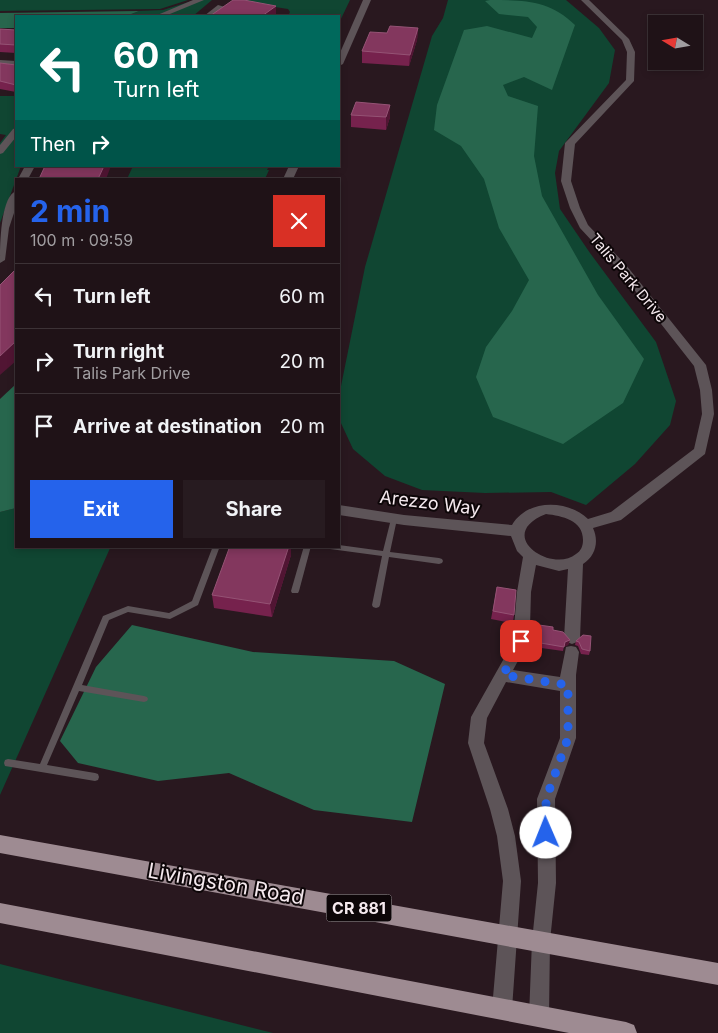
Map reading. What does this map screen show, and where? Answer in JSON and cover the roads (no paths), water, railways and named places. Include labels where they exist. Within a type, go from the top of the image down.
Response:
[{"type":"main road","name":"Livingston Road","points":[[0,844],[718,974]]},
{"type":"main road","points":[[0,913],[626,1033]]},
{"type":"street","points":[[163,15],[200,0]]},
{"type":"street","points":[[340,62],[367,1],[377,0]]},
{"type":"street","name":"Talis Park Drive","points":[[585,0],[625,39],[631,52],[630,81],[570,143],[566,181],[575,208],[584,226],[622,267],[700,365],[706,390],[708,414],[700,450],[616,516],[585,526]]},
{"type":"street","points":[[209,15],[221,7]]},
{"type":"street","points":[[0,62],[15,63]]},
{"type":"street","points":[[0,151],[15,132]]},
{"type":"street","points":[[0,260],[4,228],[15,197]]},
{"type":"street","name":"Arezzo Way","points":[[340,510],[394,519],[517,531]]},
{"type":"street","points":[[545,510],[568,513],[585,526],[591,541],[589,549],[584,556],[576,561],[565,564],[553,565],[541,562],[522,549],[518,540],[517,531],[519,523],[526,516],[545,510]]},
{"type":"street","points":[[502,1009],[512,881],[506,836],[491,784],[476,743],[479,717],[503,675],[522,634],[524,592],[530,556]]},
{"type":"street","points":[[539,1016],[541,942],[547,883],[546,799],[568,738],[568,685],[576,561]]},
{"type":"street","points":[[503,675],[568,685]]},
{"type":"lane","points":[[376,605],[394,519]]},
{"type":"lane","points":[[340,547],[439,562]]},
{"type":"lane","points":[[42,768],[106,618],[128,609],[170,616],[195,603],[216,548]]},
{"type":"lane","points":[[295,591],[307,548]]},
{"type":"lane","points":[[76,687],[144,699]]},
{"type":"lane","points":[[8,763],[95,777]]}]
